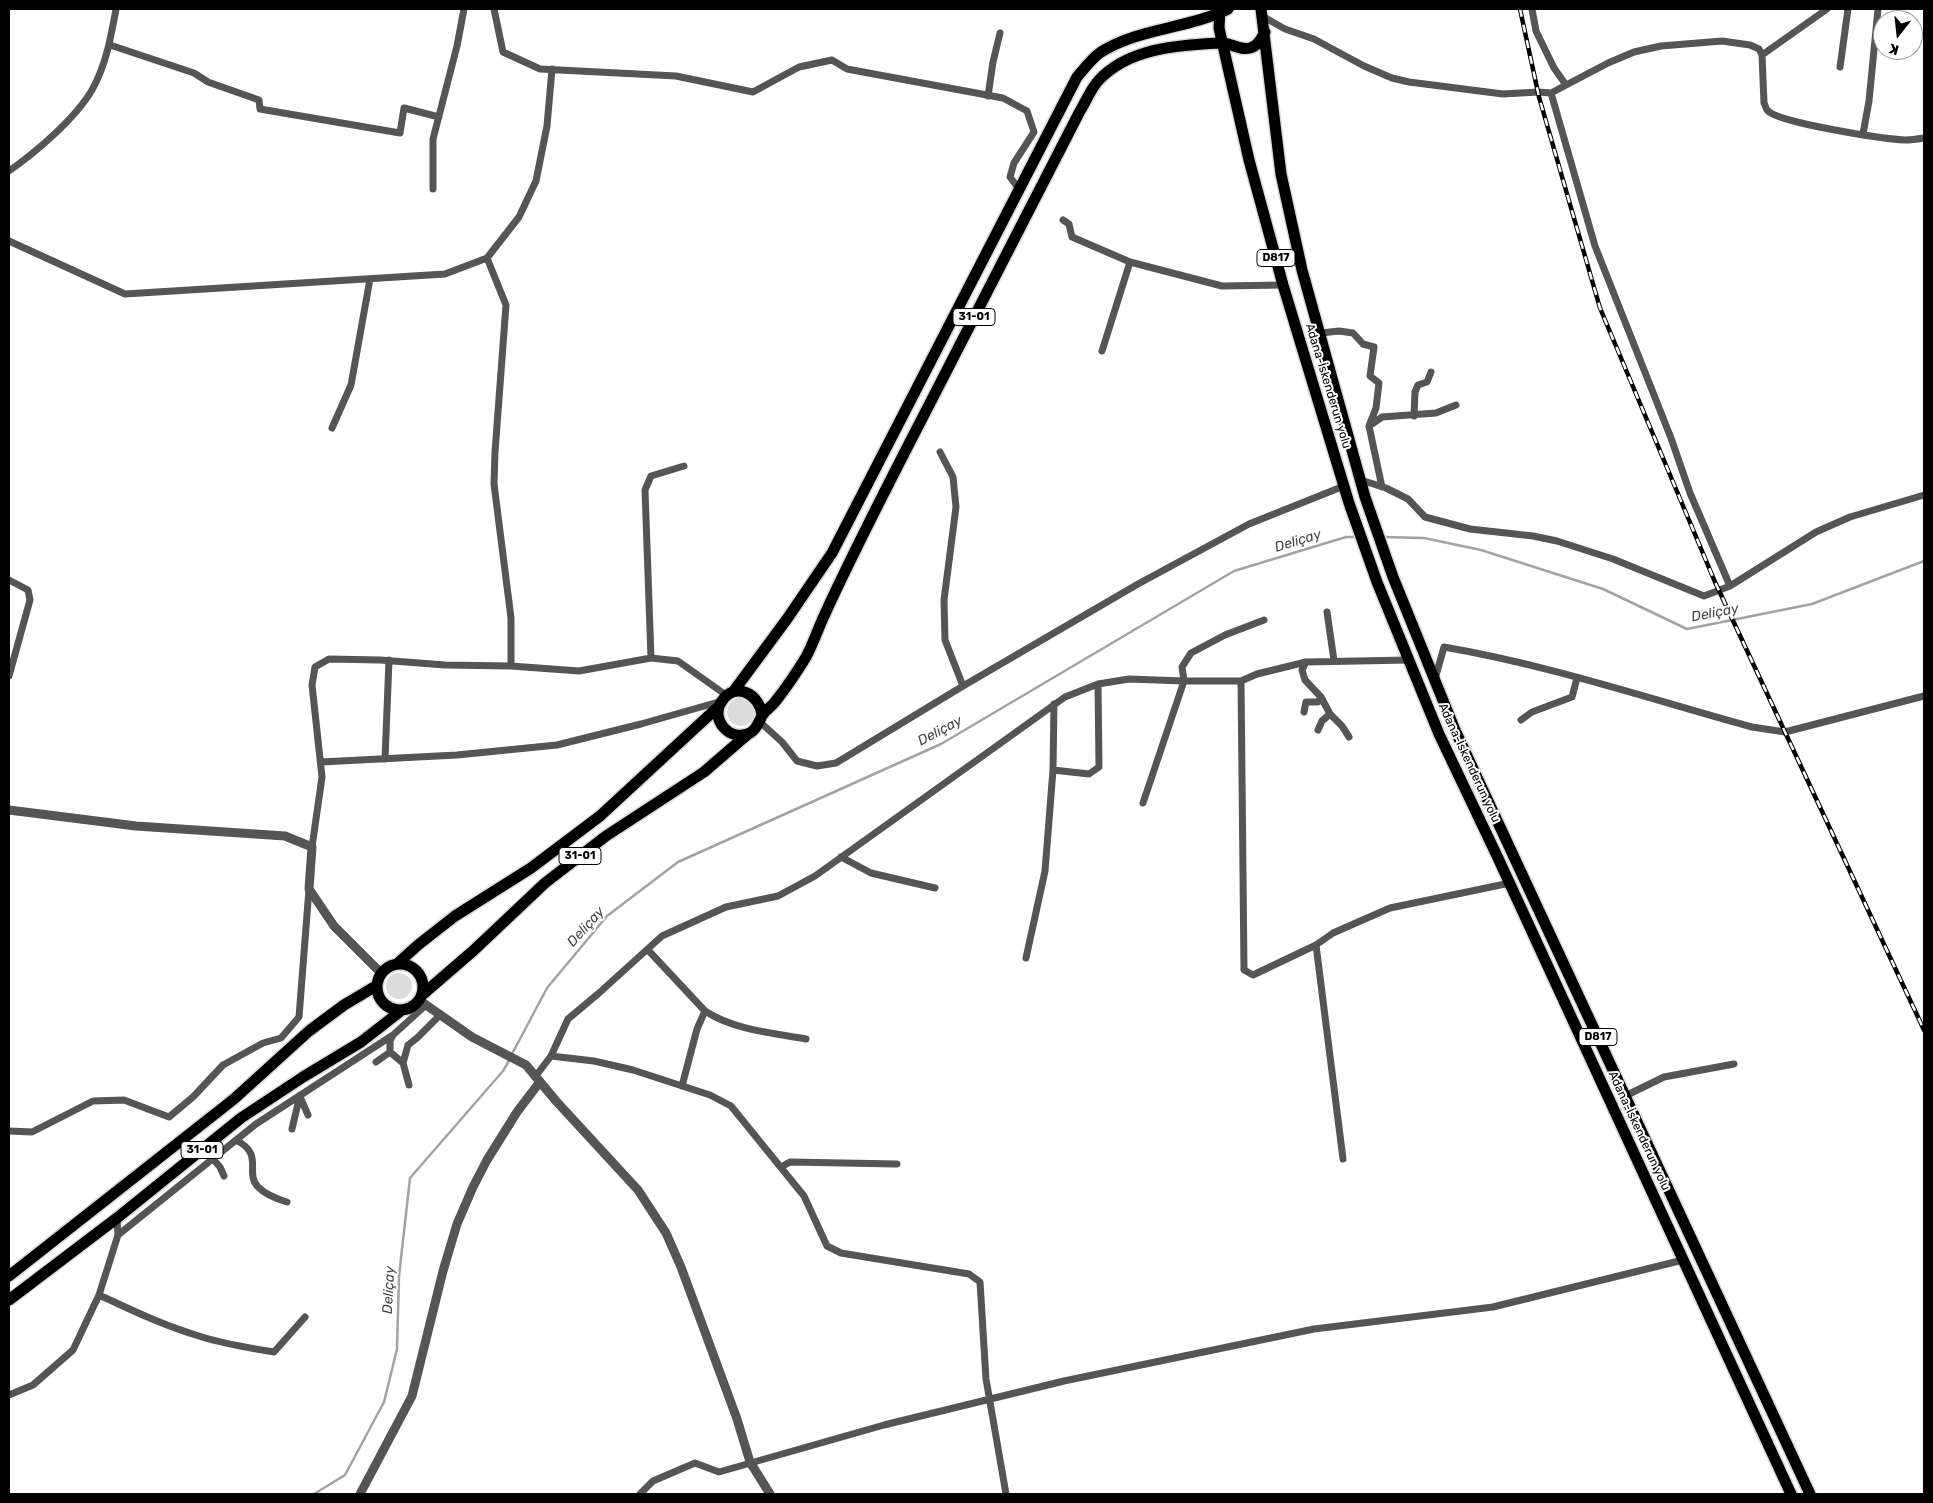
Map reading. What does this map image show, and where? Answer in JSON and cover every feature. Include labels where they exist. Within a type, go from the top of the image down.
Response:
[{"type":"highway","points":[[1252,9],[1262,12]]},
{"type":"highway","name":"Adana-İskenderun yolu","points":[[1222,10],[1219,28],[1249,160],[1283,285],[1349,503],[1377,582],[1439,734],[1791,1494]]},
{"type":"highway","name":"31-01","points":[[398,964],[418,945],[455,916],[531,868],[600,816],[725,699],[787,620],[832,553],[1077,77],[1099,53],[1126,38],[1222,10]]},
{"type":"highway","name":"Adana-İskenderun yolu","points":[[1262,12],[1281,174],[1302,270],[1365,497],[1393,577],[1435,679]]},
{"type":"highway","name":"31-01","points":[[761,719],[806,657],[833,597],[912,439],[1080,111],[1097,82],[1114,66],[1134,56],[1178,46],[1223,43],[1238,49],[1250,48],[1258,44],[1265,32]]},
{"type":"highway","name":"D817","points":[[1435,679],[1455,730],[1810,1494]]},
{"type":"highway","points":[[747,692],[754,696],[761,708],[761,719],[750,732],[736,735],[723,728],[718,714],[725,699],[747,692]]},
{"type":"highway","name":"31-01","points":[[422,1000],[545,883],[606,836],[704,772],[750,732]]},
{"type":"highway","points":[[398,964],[404,964],[416,970],[423,981],[422,1000],[402,1010],[395,1010],[384,1004],[379,998],[376,986],[380,973],[391,965],[398,964]]},
{"type":"highway","name":"31-01","points":[[9,1276],[234,1099],[309,1032],[344,1005],[376,986]]},
{"type":"highway","name":"31-01","points":[[9,1300],[117,1218],[241,1118],[361,1042],[402,1010]]},
{"type":"street","points":[[9,171],[23,161],[75,114],[92,90],[110,45],[116,9]]},
{"type":"street","points":[[433,189],[433,139],[458,46],[464,9]]},
{"type":"street","points":[[494,9],[503,52],[540,68],[676,76],[753,92],[799,67],[832,60],[846,69],[1003,98],[1027,111],[1034,132],[1014,163],[1010,177],[1019,189]]},
{"type":"street","points":[[1532,9],[1536,31],[1554,68],[1566,85]]},
{"type":"street","points":[[1762,55],[1827,9]]},
{"type":"street","points":[[1840,67],[1848,9]]},
{"type":"street","points":[[1863,134],[1869,101],[1878,9]]},
{"type":"street","points":[[1262,12],[1285,29],[1314,39],[1364,66],[1392,78],[1409,82],[1503,94],[1551,93],[1608,63],[1634,52],[1661,46],[1722,42],[1750,45],[1759,49],[1762,55],[1766,110],[1780,117],[1863,134],[1906,140],[1924,138]]},
{"type":"street","points":[[988,96],[1000,33]]},
{"type":"street","points":[[110,45],[194,73],[208,82],[259,100],[260,110],[400,133],[404,108],[439,117]]},
{"type":"street","points":[[9,241],[125,294],[445,274],[487,258],[519,217],[536,181],[547,126],[552,69]]},
{"type":"street","points":[[1551,93],[1598,253],[1671,438],[1690,493],[1730,586]]},
{"type":"street","points":[[1063,220],[1069,224],[1072,237],[1130,262],[1222,286],[1283,285]]},
{"type":"street","points":[[487,258],[506,305],[494,484],[510,618],[511,666]]},
{"type":"street","points":[[1102,350],[1130,262]]},
{"type":"street","points":[[332,428],[351,385],[370,279]]},
{"type":"street","points":[[1321,333],[1339,331],[1353,333],[1362,344],[1374,347],[1370,376],[1379,383],[1376,408],[1370,426],[1382,487]]},
{"type":"street","points":[[1414,416],[1415,392],[1418,385],[1427,382],[1431,372]]},
{"type":"street","points":[[1370,426],[1382,417],[1436,413],[1456,404]]},
{"type":"street","points":[[940,452],[953,477],[956,507],[944,600],[944,640],[963,686]]},
{"type":"street","points":[[651,658],[644,490],[651,476],[684,466]]},
{"type":"street","points":[[1361,480],[1408,499],[1425,517],[1470,529],[1533,536],[1557,541],[1613,559],[1704,596],[1730,586],[1816,532],[1850,517],[1924,495]]},
{"type":"street","points":[[761,719],[797,760],[818,766],[836,763],[1138,584],[1250,524],[1344,486]]},
{"type":"street","points":[[9,580],[28,590],[30,600],[9,676]]},
{"type":"street","points":[[1327,612],[1334,661]]},
{"type":"street","points":[[1143,804],[1184,682],[1182,667],[1191,653],[1225,635],[1264,620]]},
{"type":"street","points":[[1435,679],[1444,647],[1483,654],[1577,678],[1752,727],[1785,732],[1924,696]]},
{"type":"street","points":[[9,1131],[32,1132],[93,1101],[124,1100],[169,1117],[193,1097],[223,1065],[263,1042],[281,1038],[299,1017],[312,847],[322,777],[312,685],[315,667],[329,659],[389,660],[445,665],[511,666],[579,671],[651,658],[678,661],[725,699]]},
{"type":"street","points":[[385,759],[389,660]]},
{"type":"street","points":[[360,1494],[412,1396],[443,1271],[458,1224],[487,1160],[551,1056],[568,1019],[662,936],[726,907],[778,896],[815,876],[1054,704],[1065,697],[1098,684],[1128,679],[1184,682],[1242,681],[1257,674],[1306,662],[1409,660]]},
{"type":"street","points":[[1306,662],[1302,670],[1305,680],[1321,697],[1330,714],[1342,726],[1349,737]]},
{"type":"street","points":[[1521,720],[1532,712],[1572,697],[1577,678]]},
{"type":"street","points":[[1242,681],[1244,970],[1253,975],[1316,945],[1333,933],[1390,908],[1510,884]]},
{"type":"street","points":[[1053,770],[1089,774],[1099,768],[1098,684]]},
{"type":"street","points":[[1304,712],[1306,702],[1318,702],[1321,697]]},
{"type":"street","points":[[321,762],[457,755],[557,745],[641,724],[725,699]]},
{"type":"street","points":[[1026,958],[1045,871],[1053,770],[1054,704]]},
{"type":"street","points":[[1318,730],[1322,722],[1330,714]]},
{"type":"street","points":[[9,810],[136,826],[286,836],[312,847]]},
{"type":"street","points":[[840,857],[871,873],[935,888]]},
{"type":"street","points":[[309,889],[334,926],[380,973]]},
{"type":"street","points":[[1316,945],[1343,1159]]},
{"type":"street","points":[[648,950],[705,1011],[715,1018],[736,1026],[806,1039]]},
{"type":"street","points":[[403,1063],[390,1052],[390,1041],[422,1000],[472,1037],[526,1065],[537,1080],[638,1190],[666,1233],[681,1267],[737,1420],[750,1462],[770,1494]]},
{"type":"street","points":[[682,1086],[697,1029],[705,1011]]},
{"type":"street","points":[[409,1085],[403,1063],[408,1045],[440,1015]]},
{"type":"street","points":[[118,1235],[256,1124],[393,1035]]},
{"type":"street","points":[[376,1062],[390,1052]]},
{"type":"street","points":[[551,1056],[604,1063],[633,1070],[710,1095],[731,1106],[804,1196],[827,1246],[841,1253],[969,1274],[980,1282],[982,1324],[990,1399],[1006,1494]]},
{"type":"street","points":[[1625,1096],[1664,1077],[1734,1064]]},
{"type":"street","points":[[300,1097],[308,1115]]},
{"type":"street","points":[[292,1129],[300,1097]]},
{"type":"street","points":[[236,1140],[246,1145],[252,1154],[253,1174],[257,1186],[274,1198],[287,1202]]},
{"type":"street","points":[[213,1159],[220,1166],[224,1176]]},
{"type":"street","points":[[781,1167],[790,1162],[897,1164]]},
{"type":"street","points":[[9,1395],[33,1385],[73,1350],[99,1295],[118,1235],[117,1218]]},
{"type":"street","points":[[640,1494],[653,1481],[695,1463],[720,1472],[884,1425],[1064,1381],[1314,1329],[1493,1307],[1683,1260]]},
{"type":"street","points":[[99,1295],[163,1324],[199,1336],[274,1352],[305,1317]]},
{"type":"shaded area","points":[[741,698],[751,702],[755,712],[751,722],[741,726],[731,722],[727,712],[731,702]]},
{"type":"shaded area","points":[[399,973],[408,977],[412,986],[408,995],[399,999],[390,995],[386,986],[390,977]]},
{"type":"waterway","name":"Deliçay","points":[[512,1054],[547,988],[607,916],[678,862],[941,744],[1234,571],[1346,537],[1357,537]]},
{"type":"waterway","name":"Deliçay","points":[[1383,537],[1424,538],[1481,550],[1603,589],[1687,629],[1812,604],[1924,561]]},
{"type":"waterway","name":"Deliçay","points":[[314,1494],[345,1475],[384,1402],[397,1349],[399,1276],[410,1178],[503,1071],[510,1059]]},
{"type":"railway","points":[[1520,9],[1539,97],[1600,308],[1715,582],[1924,1030]]}]
